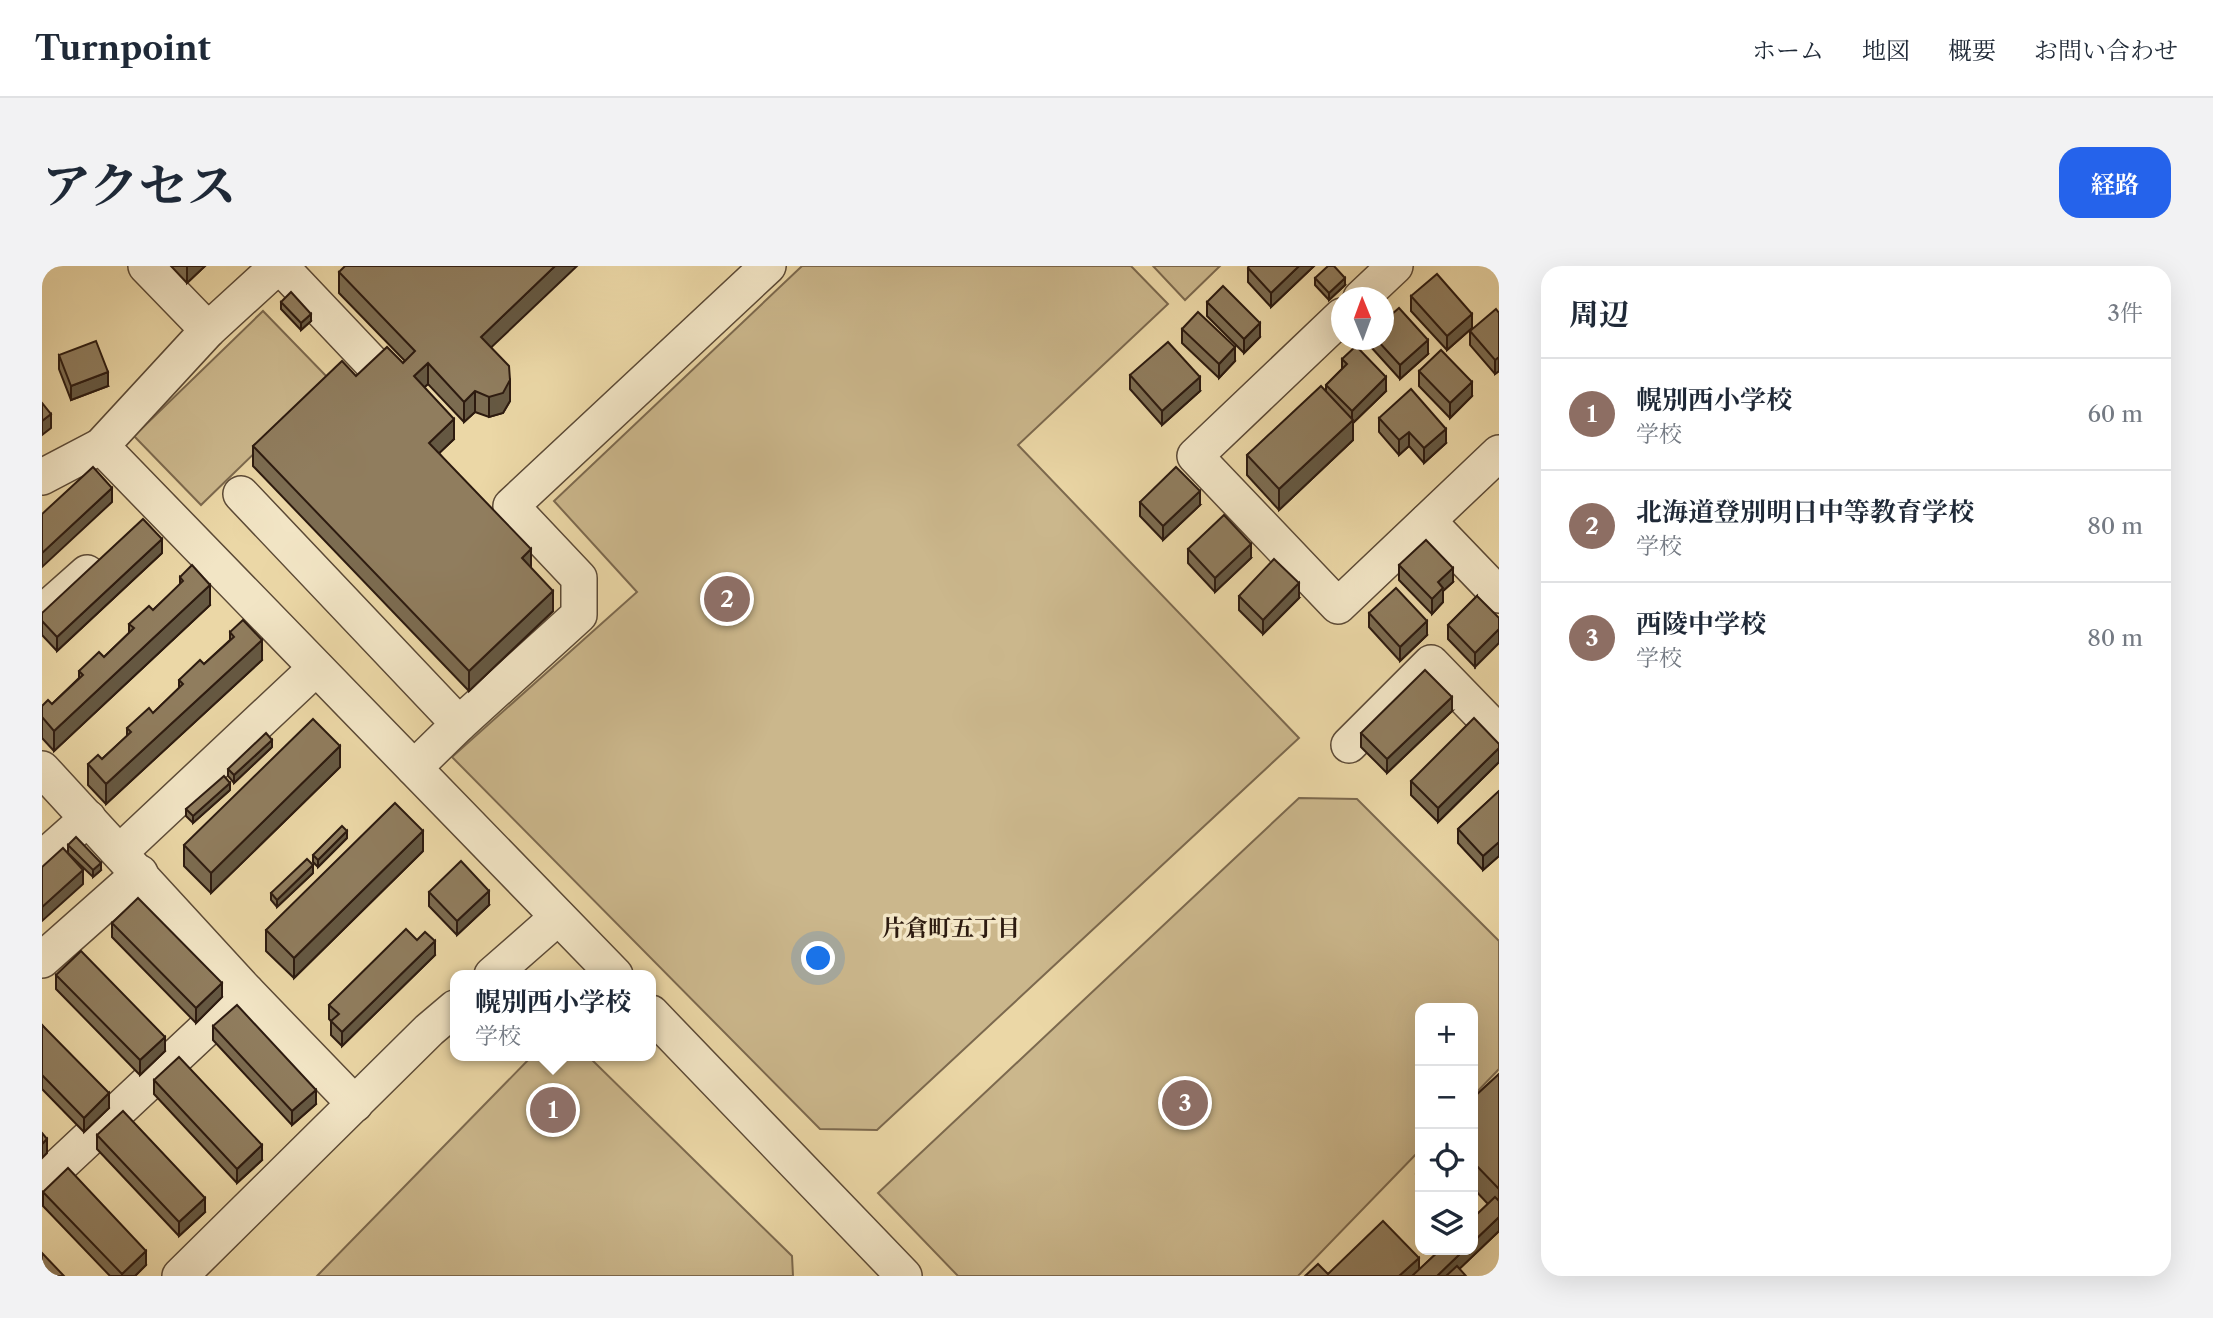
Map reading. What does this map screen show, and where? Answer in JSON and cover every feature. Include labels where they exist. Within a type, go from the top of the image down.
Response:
[{"type":"street","points":[[146,266],[208,330]]},
{"type":"street","points":[[52,489],[106,451],[208,330],[279,266],[371,362]]},
{"type":"street","points":[[414,768],[459,723],[579,615],[579,578],[511,506],[768,266]]},
{"type":"street","points":[[1373,287],[1395,266]]},
{"type":"street","points":[[1331,326],[1195,456],[1338,606],[1499,453]]},
{"type":"street","points":[[106,451],[151,516],[316,668],[610,970]]},
{"type":"street","points":[[241,494],[459,723]]},
{"type":"street","points":[[1428,521],[1499,596]]},
{"type":"street","points":[[42,613],[111,552]]},
{"type":"street","points":[[1349,745],[1431,663],[1499,733]]},
{"type":"street","points":[[42,960],[130,863],[316,668]]},
{"type":"street","points":[[42,769],[246,991],[355,1104]]},
{"type":"street","points":[[42,859],[88,818]]},
{"type":"street","points":[[498,970],[558,916]]},
{"type":"street","points":[[42,1182],[246,991]]},
{"type":"street","points":[[180,1276],[450,1012]]},
{"type":"street","points":[[656,1018],[904,1276]]},
{"type":"shaded area","points":[[802,266],[1131,266],[1168,304],[1018,445],[1299,738],[877,1130],[820,1129],[452,757],[637,592],[554,501]]},
{"type":"shaded area","points":[[1153,266],[1220,266],[1185,300]]},
{"type":"shaded area","points":[[263,311],[330,380],[201,505],[134,436]]},
{"type":"shaded area","points":[[1299,798],[1357,799],[1499,941],[1499,1069],[1478,1091],[1478,1003],[1415,1003],[1415,1155],[1298,1276],[958,1276],[878,1193]]},
{"type":"shaded area","points":[[527,1061],[593,1061],[792,1256],[793,1276],[317,1276]]},
{"type":"building","points":[[345,266],[555,266],[481,337],[509,366],[510,380],[503,393],[489,397],[475,391],[464,402],[428,363],[414,376],[454,419],[429,443],[531,549],[522,558],[553,591],[469,671],[253,446],[342,361],[356,376],[387,347],[403,363],[415,351],[339,272]]},
{"type":"building","points":[[1249,266],[1299,266],[1271,293]]},
{"type":"building","points":[[1328,266],[1334,266],[1345,278],[1335,287],[1331,287],[1329,293],[1315,278]]},
{"type":"building","points":[[1437,274],[1472,314],[1447,336],[1411,296]]},
{"type":"building","points":[[1223,286],[1260,323],[1244,339],[1207,302]]},
{"type":"building","points":[[291,292],[311,314],[301,323],[281,302]]},
{"type":"building","points":[[1399,308],[1428,340],[1400,365],[1386,350],[1394,350],[1394,312]]},
{"type":"building","points":[[1496,309],[1499,313],[1499,357],[1495,360],[1470,331]]},
{"type":"building","points":[[1198,312],[1235,347],[1219,364],[1182,329]]},
{"type":"building","points":[[96,341],[108,372],[71,386],[59,355]]},
{"type":"building","points":[[1168,342],[1200,377],[1162,411],[1130,375]]},
{"type":"building","points":[[1352,350],[1360,350],[1386,377],[1352,411],[1326,385],[1347,364],[1342,359]]},
{"type":"building","points":[[1441,350],[1472,382],[1450,403],[1419,371]]},
{"type":"building","points":[[1321,386],[1353,420],[1279,489],[1247,455]]},
{"type":"building","points":[[1411,389],[1446,429],[1424,448],[1409,432],[1399,440],[1379,418]]},
{"type":"building","points":[[42,403],[51,414],[42,421]]},
{"type":"building","points":[[93,467],[112,488],[42,553],[42,514]]},
{"type":"building","points":[[1176,467],[1200,491],[1163,526],[1140,502]]},
{"type":"building","points":[[1224,515],[1251,544],[1215,578],[1188,549]]},
{"type":"building","points":[[143,519],[162,539],[57,637],[42,621],[42,613]]},
{"type":"building","points":[[1426,540],[1453,568],[1438,582],[1443,588],[1432,599],[1399,565]]},
{"type":"building","points":[[1274,559],[1299,583],[1263,620],[1239,596]]},
{"type":"building","points":[[192,565],[210,585],[54,731],[42,717],[42,706],[48,700],[52,704],[83,675],[79,671],[99,652],[104,657],[134,628],[129,624],[149,606],[153,610],[183,581],[180,577]]},
{"type":"building","points":[[1396,588],[1427,621],[1400,647],[1369,613]]},
{"type":"building","points":[[1477,596],[1499,618],[1499,629],[1475,653],[1448,625]]},
{"type":"building","points":[[243,620],[262,640],[106,784],[88,764],[98,755],[102,759],[131,732],[127,728],[149,708],[153,713],[183,684],[179,680],[200,660],[204,664],[234,637],[230,632]]},
{"type":"building","points":[[1425,670],[1452,697],[1387,759],[1361,733]]},
{"type":"building","points":[[1474,718],[1499,744],[1499,748],[1438,808],[1411,781]]},
{"type":"building","points":[[313,719],[340,746],[211,873],[184,845]]},
{"type":"building","points":[[266,733],[272,740],[234,775],[228,769]]},
{"type":"building","points":[[224,776],[230,783],[193,816],[186,809]]},
{"type":"building","points":[[1499,791],[1499,842],[1483,856],[1458,829]]},
{"type":"building","points":[[395,803],[423,831],[294,958],[266,930]]},
{"type":"building","points":[[342,826],[347,831],[318,860],[313,855]]},
{"type":"building","points":[[76,837],[101,863],[93,870],[68,845]]},
{"type":"building","points":[[63,848],[83,870],[42,907],[42,867]]},
{"type":"building","points":[[307,859],[313,865],[277,900],[271,893]]},
{"type":"building","points":[[461,861],[489,891],[457,921],[429,892]]},
{"type":"building","points":[[138,898],[222,983],[196,1008],[112,923]]},
{"type":"building","points":[[406,929],[417,940],[425,932],[435,941],[342,1032],[331,1021],[339,1014],[329,1005]]},
{"type":"building","points":[[81,951],[165,1037],[140,1060],[56,975]]},
{"type":"building","points":[[237,1005],[316,1090],[292,1111],[213,1026]]},
{"type":"building","points":[[42,1025],[109,1093],[84,1118],[42,1075]]},
{"type":"building","points":[[179,1057],[262,1145],[237,1169],[154,1080]]},
{"type":"building","points":[[1499,1074],[1499,1189],[1478,1167],[1478,1093]]},
{"type":"building","points":[[123,1111],[205,1198],[179,1222],[97,1135]]},
{"type":"building","points":[[68,1168],[146,1251],[122,1274],[43,1192]]},
{"type":"building","points":[[1495,1197],[1499,1201],[1499,1217],[1478,1237],[1478,1213]]},
{"type":"building","points":[[1383,1221],[1419,1258],[1399,1276],[1305,1276],[1318,1264],[1328,1274]]},
{"type":"building","points":[[42,1253],[64,1276],[42,1276]]},
{"type":"building","points":[[1435,1255],[1459,1255],[1437,1276],[1412,1276]]},
{"type":"building","points":[[1457,1266],[1466,1276],[1446,1276]]},
{"type":"place","name":"北海道登別明日中等教育学校","points":[[727,599]]},
{"type":"place","name":"西陵中学校","points":[[1185,1103]]},
{"type":"place","name":"幌別西小学校","points":[[553,1110]]},
{"type":"district","name":"片倉町五丁目","points":[[951,928]]}]
